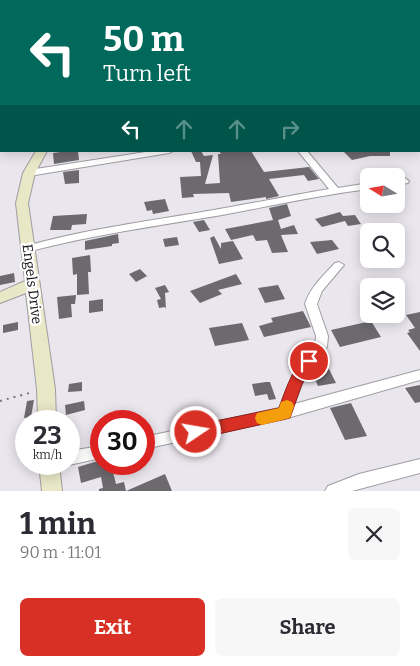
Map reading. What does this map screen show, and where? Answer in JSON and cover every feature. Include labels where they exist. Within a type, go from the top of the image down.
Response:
[{"type":"street","name":"Engels Drive","points":[[41,152],[29,173],[22,203],[46,389],[47,410]]},
{"type":"street","points":[[29,173],[163,152]]},
{"type":"street","points":[[303,152],[335,190]]},
{"type":"street","points":[[27,249],[60,239],[360,187]]},
{"type":"street","points":[[284,413],[302,370],[321,348],[322,336],[311,304],[312,300],[326,279],[340,265]]},
{"type":"street","points":[[0,298],[32,284]]},
{"type":"street","points":[[155,441],[284,413],[420,375]]},
{"type":"street","points":[[333,491],[359,481],[420,466]]},
{"type":"street","points":[[50,475],[52,491]]},
{"type":"path","points":[[0,401],[46,389]]},
{"type":"building","points":[[78,152],[79,160],[54,164],[53,153]]},
{"type":"building","points":[[191,152],[202,152],[204,156],[213,155],[205,184],[220,183],[218,154],[221,154],[220,152],[252,152],[264,172],[309,167],[319,179],[308,181],[304,175],[269,179],[279,196],[266,199],[266,197],[231,202],[229,193],[193,194],[194,197],[182,198],[180,177],[201,176],[200,162],[196,162]]},
{"type":"building","points":[[344,152],[390,152],[390,156],[370,156],[352,160]]},
{"type":"building","points":[[79,170],[79,183],[65,184],[63,172]]},
{"type":"building","points":[[165,199],[169,211],[153,214],[152,210],[147,211],[144,202]]},
{"type":"building","points":[[287,204],[291,216],[278,220],[281,229],[294,225],[298,234],[281,235],[288,252],[272,253],[267,240],[256,241],[253,235],[231,240],[225,229],[273,220],[269,208]]},
{"type":"building","points":[[340,212],[343,216],[355,215],[360,223],[348,226],[345,221],[322,227],[315,219]]},
{"type":"building","points":[[87,214],[86,224],[72,225],[71,230],[50,230],[53,216]]},
{"type":"building","points":[[204,220],[210,230],[199,232],[193,222]]},
{"type":"building","points":[[118,234],[119,243],[112,244],[112,246],[85,250],[85,241]]},
{"type":"building","points":[[214,236],[221,249],[221,243],[233,241],[243,259],[219,264],[210,238]]},
{"type":"building","points":[[177,237],[179,245],[165,247],[163,239]]},
{"type":"building","points":[[332,240],[339,249],[317,254],[310,242]]},
{"type":"building","points":[[90,255],[91,272],[88,272],[89,294],[77,295],[77,274],[73,275],[72,258]]},
{"type":"building","points":[[140,269],[147,276],[136,282],[129,274]]},
{"type":"building","points":[[14,273],[15,282],[0,285],[0,276]]},
{"type":"building","points":[[236,274],[242,284],[218,290],[222,294],[200,303],[190,291]]},
{"type":"building","points":[[165,285],[169,292],[165,293],[166,309],[165,307],[159,308],[157,300],[161,299],[155,288]]},
{"type":"building","points":[[278,285],[285,299],[265,303],[258,288]]},
{"type":"building","points":[[76,295],[75,304],[71,304],[72,317],[59,319],[57,297]]},
{"type":"building","points":[[103,299],[103,311],[89,313],[89,301]]},
{"type":"building","points":[[303,311],[311,327],[264,337],[259,326],[273,322],[271,318]]},
{"type":"building","points":[[420,312],[420,351],[407,333],[410,332],[408,330],[415,328],[406,315]]},
{"type":"building","points":[[18,322],[18,330],[3,333],[3,325]]},
{"type":"building","points":[[242,323],[249,340],[215,346],[209,328]]},
{"type":"building","points":[[362,323],[372,323],[381,337],[340,347],[331,330]]},
{"type":"building","points":[[325,361],[336,383],[318,386],[311,370],[317,362]]},
{"type":"building","points":[[82,382],[82,391],[68,392],[69,384]]},
{"type":"building","points":[[270,382],[276,399],[269,400],[267,394],[255,396],[252,384]]},
{"type":"building","points":[[420,385],[420,402],[415,403],[405,388]]},
{"type":"building","points":[[34,400],[32,410],[25,410],[27,401]]},
{"type":"building","points":[[84,401],[85,410],[66,410],[65,405]]},
{"type":"building","points":[[351,403],[367,436],[345,440],[330,408]]},
{"type":"building","points":[[90,463],[90,475],[114,475],[116,484],[124,482],[126,491],[99,491],[99,489],[103,488],[101,477],[81,483],[80,466]]},
{"type":"building","points":[[165,474],[172,491],[126,491]]},
{"type":"slow traffic","points":[[262,418],[284,413],[287,406]]},
{"type":"route","points":[[196,432],[284,413],[296,382],[309,361]]}]
